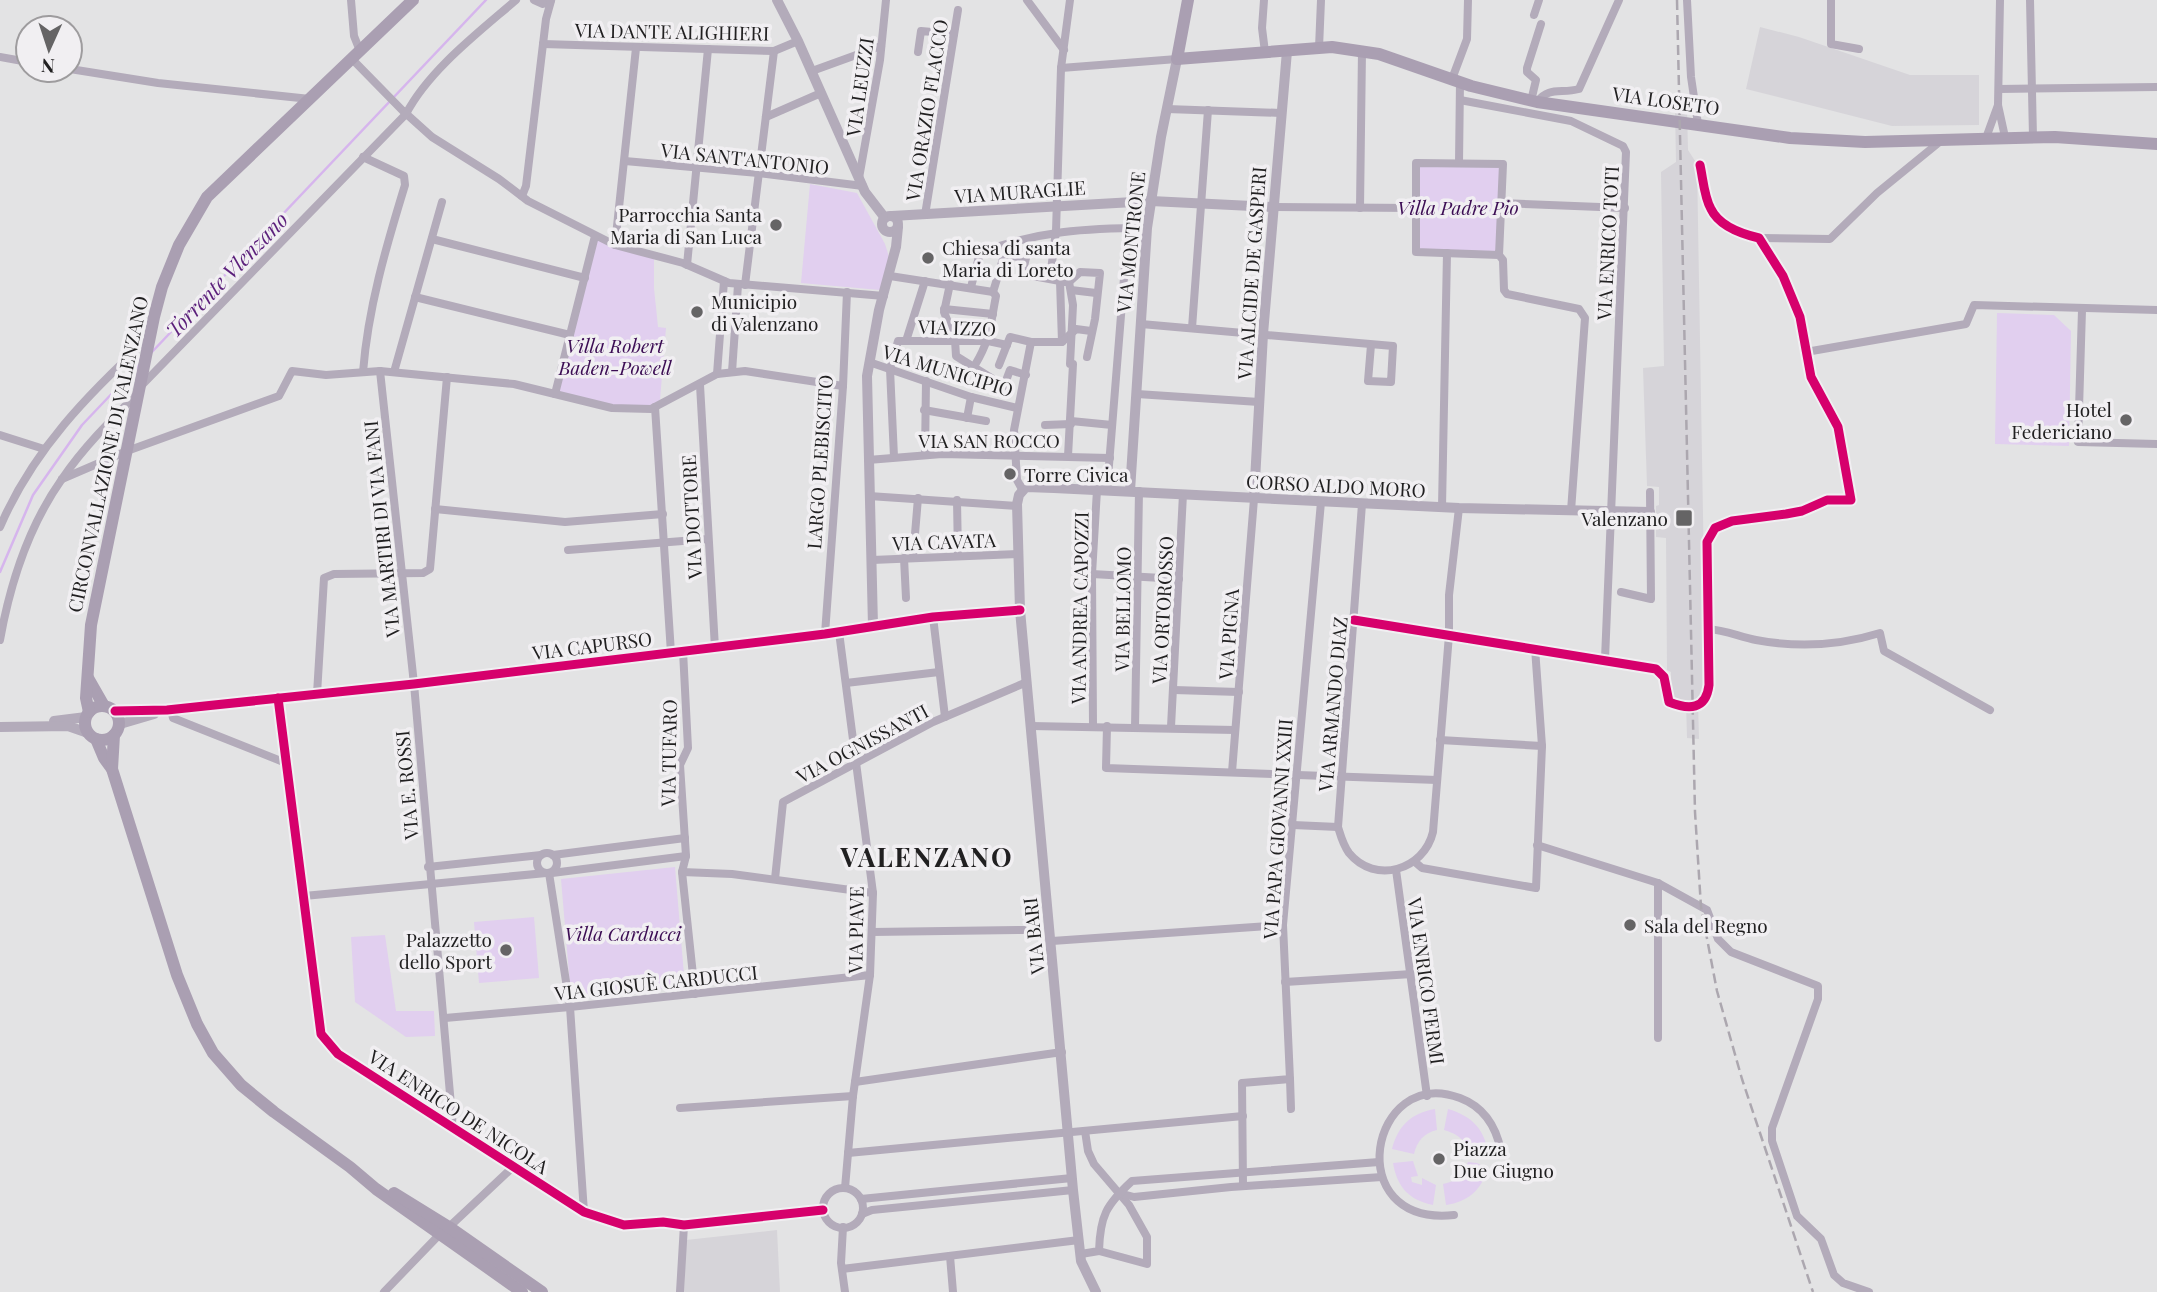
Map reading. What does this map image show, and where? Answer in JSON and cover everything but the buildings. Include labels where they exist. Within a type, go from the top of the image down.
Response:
[{"type":"main road","name":"CIRCONVALLAZIONE DI VALENZANO","points":[[92,736],[86,728],[91,625],[150,338],[162,287],[179,245],[208,197],[413,0]]},
{"type":"main road","name":"VIA MONTRONE","points":[[1177,59],[1188,0]]},
{"type":"main road","name":"VIA LOSETO","points":[[1177,59],[1319,48],[1362,50],[1461,83],[1534,102],[1822,141],[2033,137],[2157,144]]},
{"type":"main road","points":[[88,678],[113,719],[112,769]]},
{"type":"main road","points":[[87,715],[93,708],[113,719]]},
{"type":"main road","points":[[92,736],[106,740],[113,719]]},
{"type":"main road","points":[[92,736],[112,769],[177,975],[197,1024],[214,1053],[241,1085],[376,1189],[542,1292]]},
{"type":"main road","points":[[445,1231],[522,1292]]},
{"type":"street","points":[[351,0],[356,55],[404,112],[432,137],[499,179],[522,197],[615,245],[687,265],[723,281],[741,285],[884,296]]},
{"type":"street","points":[[0,640],[7,601],[22,555],[50,498],[90,443],[140,387],[363,157],[450,60],[516,0]]},
{"type":"street","points":[[534,0],[543,4],[551,0]]},
{"type":"street","points":[[522,197],[526,186],[551,0]]},
{"type":"street","points":[[777,0],[861,182],[887,222],[893,254]]},
{"type":"street","name":"VIA LEUZZI","points":[[861,182],[886,0]]},
{"type":"street","points":[[1027,0],[1064,50]]},
{"type":"street","points":[[1050,278],[1056,231],[1061,68],[1070,0]]},
{"type":"street","points":[[1264,0],[1262,28],[1265,52]]},
{"type":"street","points":[[1319,48],[1321,0]]},
{"type":"street","points":[[1459,163],[1460,100],[1467,39],[1468,0]]},
{"type":"street","points":[[1534,15],[1539,0]]},
{"type":"street","points":[[1534,102],[1549,92],[1578,89],[1619,0]]},
{"type":"street","points":[[1687,0],[1694,124]]},
{"type":"street","points":[[1831,0],[1831,44],[1859,49]]},
{"type":"street","points":[[2000,0],[1998,105],[2005,137]]},
{"type":"street","points":[[2030,0],[2033,137]]},
{"type":"street","name":"VIA ORAZIO FLACCO","points":[[925,215],[958,10]]},
{"type":"street","points":[[1534,102],[1536,80],[1527,72],[1527,68],[1541,24]]},
{"type":"street","points":[[918,52],[921,31],[954,34]]},
{"type":"street","name":"VIA DANTE ALIGHIERI","points":[[543,44],[774,51],[798,41]]},
{"type":"street","points":[[811,71],[881,46]]},
{"type":"street","points":[[615,245],[636,48]]},
{"type":"street","points":[[687,265],[708,49]]},
{"type":"street","points":[[1360,208],[1362,50]]},
{"type":"street","points":[[732,372],[741,285],[774,51]]},
{"type":"street","name":"VIA ALCIDE DE GASPERI","points":[[1254,499],[1263,334],[1287,51]]},
{"type":"street","points":[[1061,68],[1177,59]]},
{"type":"street","name":"VIA MONTRONE","points":[[1135,491],[1137,394],[1147,229],[1177,59]]},
{"type":"street","points":[[84,71],[158,83],[310,99]]},
{"type":"street","points":[[1998,89],[2157,87]]},
{"type":"street","points":[[766,117],[821,93]]},
{"type":"street","name":"VIA ENRICO TOTI","points":[[1460,100],[1571,121],[1623,146],[1627,160],[1605,659]]},
{"type":"street","points":[[1986,138],[1998,105]]},
{"type":"street","points":[[1167,109],[1281,113]]},
{"type":"street","points":[[1192,328],[1208,110]]},
{"type":"street","points":[[1700,164],[1711,210],[1721,221],[1742,234],[1759,238],[1830,239],[1877,192],[1944,139]]},
{"type":"street","points":[[363,157],[404,176],[405,186],[380,268],[363,372]]},
{"type":"street","name":"VIA SANT'ANTONIO","points":[[625,161],[861,182]]},
{"type":"street","points":[[1499,255],[1416,252],[1416,163],[1503,164],[1499,255],[1503,260],[1502,285],[1507,294],[1579,309],[1585,318],[1571,511]]},
{"type":"street","name":"VIA MURAGLIE","points":[[887,222],[925,215],[1151,201],[1274,207]]},
{"type":"street","points":[[394,372],[442,202]]},
{"type":"street","points":[[1501,204],[1625,208]]},
{"type":"street","points":[[1274,207],[1415,208]]},
{"type":"street","points":[[873,626],[867,376],[898,237],[898,220],[887,222]]},
{"type":"street","name":"VIA ANDREA CAPOZZI","points":[[1093,726],[1092,574],[1102,490],[1110,458],[1128,228]]},
{"type":"street","points":[[971,288],[980,253],[1002,244],[1056,231],[1147,229]]},
{"type":"street","points":[[555,394],[595,236]]},
{"type":"street","points":[[1354,620],[1605,659],[1660,671],[1664,677],[1669,702],[1676,705],[1700,705],[1708,695],[1707,542],[1715,528],[1732,521],[1802,510],[1827,500],[1851,500],[1838,427],[1811,377],[1800,317],[1783,276],[1759,238]]},
{"type":"street","points":[[432,239],[584,278]]},
{"type":"street","points":[[1442,507],[1447,253]]},
{"type":"street","points":[[975,365],[988,341],[996,296],[993,292],[1003,259],[1012,256],[1026,258],[1022,274],[1050,278],[1096,293]]},
{"type":"street","points":[[1062,342],[1067,285],[1080,272],[1100,273],[1087,357]]},
{"type":"street","points":[[890,276],[993,292]]},
{"type":"street","points":[[717,374],[723,281]]},
{"type":"street","points":[[894,457],[890,369],[898,341],[906,341],[925,281]]},
{"type":"street","points":[[950,284],[944,309],[955,340],[956,356],[975,365],[1004,386],[1010,370],[1026,375]]},
{"type":"street","points":[[1067,285],[1073,305],[1070,364],[1073,364],[1073,390],[1070,390],[1068,456]]},
{"type":"street","name":"LARGO PLEBISCITO","points":[[825,634],[847,292]]},
{"type":"street","points":[[415,297],[570,335]]},
{"type":"street","points":[[1806,352],[1966,324],[1974,305],[2157,310]]},
{"type":"street","points":[[944,309],[993,314]]},
{"type":"street","points":[[2082,310],[2078,442],[2157,444]]},
{"type":"street","points":[[1141,324],[1393,346],[1391,382],[1368,380],[1371,345]]},
{"type":"street","points":[[1023,491],[1017,480],[1014,430],[1031,342],[1062,342],[1076,330],[1091,331]]},
{"type":"street","name":"VIA IZZO","points":[[906,341],[988,341],[1007,345],[1010,337],[1031,342]]},
{"type":"street","points":[[0,527],[3,514],[34,461],[70,417],[119,365],[150,338]]},
{"type":"street","points":[[999,365],[1007,345]]},
{"type":"street","name":"VIA MUNICIPIO","points":[[869,362],[971,397],[1017,408]]},
{"type":"street","points":[[62,479],[127,451],[279,396],[292,371],[326,375],[380,371],[514,384],[612,408],[651,409],[717,374],[732,372],[745,371],[843,386]]},
{"type":"street","name":"VIA MARTIRI DI VIA FANI","points":[[380,371],[414,684]]},
{"type":"street","points":[[317,694],[324,578],[334,574],[423,573],[430,569],[447,377]]},
{"type":"street","points":[[925,455],[926,381]]},
{"type":"street","name":"VIA DOTTORE","points":[[699,384],[715,648]]},
{"type":"street","points":[[1137,394],[1259,402]]},
{"type":"street","points":[[967,418],[971,397]]},
{"type":"street","name":"VIA TUFARO","points":[[655,407],[665,541],[688,748],[680,765],[686,856],[682,873],[695,994]]},
{"type":"street","points":[[924,410],[986,421]]},
{"type":"street","points":[[1045,425],[1112,425]]},
{"type":"street","points":[[0,435],[44,449]]},
{"type":"street","name":"VIA SAN ROCCO","points":[[868,460],[925,455],[1017,454],[1110,458]]},
{"type":"street","name":"CORSO ALDO MORO","points":[[1023,491],[1026,487],[1459,508],[1650,512]]},
{"type":"street","name":"VIA BARI","points":[[1023,491],[1019,495],[1017,506],[1020,610],[1072,1184],[1081,1254],[1096,1292]]},
{"type":"street","name":"VIA BELLOMO","points":[[1135,491],[1139,577],[1135,728]]},
{"type":"street","points":[[1621,592],[1651,599],[1650,492]]},
{"type":"street","name":"VIA ORTOROSSO","points":[[1171,727],[1183,494]]},
{"type":"street","points":[[869,496],[1017,506]]},
{"type":"street","points":[[906,598],[918,498]]},
{"type":"street","name":"VIA PIGNA","points":[[1232,772],[1254,499]]},
{"type":"street","points":[[957,500],[958,556]]},
{"type":"street","name":"VIA PAPA GIOVANNI XXIII","points":[[1291,1109],[1283,925],[1321,502]]},
{"type":"street","name":"VIA ARMANDO DIAZ","points":[[1338,827],[1362,503]]},
{"type":"street","points":[[1293,825],[1338,827],[1350,855],[1373,869],[1396,870],[1415,862],[1431,841],[1449,635],[1449,595],[1459,508]]},
{"type":"street","points":[[435,509],[565,522],[663,514]]},
{"type":"street","points":[[568,550],[708,539]]},
{"type":"street","name":"VIA CAVATA","points":[[872,559],[1018,554]]},
{"type":"street","points":[[1092,574],[1179,579]]},
{"type":"street","name":"VIA CAPURSO","points":[[113,719],[169,710],[715,648],[933,617],[1020,610]]},
{"type":"street","points":[[933,617],[945,717]]},
{"type":"street","points":[[1708,628],[1774,643],[1814,646],[1855,641],[1880,633],[1884,651],[1990,710]]},
{"type":"street","name":"VIA PIAVE","points":[[839,632],[873,893],[870,975],[853,1096],[845,1188]]},
{"type":"street","points":[[1415,862],[1422,867],[1536,888],[1542,746],[1535,648]]},
{"type":"street","points":[[846,683],[939,672]]},
{"type":"street","name":"VIA OGNISSANTI","points":[[775,879],[783,802],[945,717],[1027,682]]},
{"type":"street","name":"VIA E. ROSSI","points":[[414,684],[453,1128]]},
{"type":"street","points":[[1174,690],[1239,692]]},
{"type":"street","points":[[278,698],[304,896],[549,873],[686,856]]},
{"type":"street","points":[[169,710],[173,718],[286,763]]},
{"type":"street","points":[[35,725],[87,715]]},
{"type":"street","points":[[0,727],[68,726],[92,736]]},
{"type":"street","points":[[1031,726],[1235,730]]},
{"type":"street","points":[[1107,726],[1106,768],[1437,780]]},
{"type":"street","points":[[1440,740],[1542,746]]},
{"type":"street","points":[[428,867],[685,838]]},
{"type":"street","points":[[654,842],[656,859]]},
{"type":"street","points":[[1537,845],[1658,883],[1707,910],[1718,939],[1731,952],[1818,986],[1818,999],[1772,1128],[1772,1141],[1797,1216],[1821,1239],[1833,1275],[1843,1283],[1869,1292]]},
{"type":"street","points":[[541,855],[537,864],[540,870],[549,873]]},
{"type":"street","points":[[549,873],[558,864],[553,855]]},
{"type":"street","points":[[455,864],[457,881]]},
{"type":"street","name":"VIA ENRICO FERMI","points":[[1396,870],[1427,1096]]},
{"type":"street","points":[[549,873],[570,1007],[584,1212]]},
{"type":"street","points":[[682,873],[775,879],[873,893]]},
{"type":"street","points":[[1658,883],[1658,1038]]},
{"type":"street","name":"VIA ENRICO DE NICOLA","points":[[304,896],[321,1034],[338,1054],[584,1212],[624,1224],[663,1222],[684,1225],[823,1210]]},
{"type":"street","points":[[1052,941],[1283,925]]},
{"type":"street","points":[[872,932],[1024,929]]},
{"type":"street","points":[[1285,982],[1412,974]]},
{"type":"street","name":"VIA GIOSUÈ CARDUCCI","points":[[444,1018],[870,975]]},
{"type":"street","points":[[855,1082],[1062,1052]]},
{"type":"street","points":[[1244,1186],[1242,1083],[1290,1079]]},
{"type":"street","points":[[680,1108],[853,1096]]},
{"type":"street","points":[[1454,1216],[1421,1214],[1408,1208],[1390,1192],[1378,1162],[1379,1144],[1389,1121],[1406,1105],[1427,1096],[1456,1097],[1476,1106],[1494,1127],[1501,1151]]},
{"type":"street","points":[[848,1153],[1243,1116]]},
{"type":"street","points":[[1081,1254],[1099,1251],[1147,1264],[1147,1237],[1119,1193],[1094,1164],[1088,1152],[1085,1131]]},
{"type":"street","points":[[1099,1251],[1100,1226],[1109,1204],[1132,1181],[1378,1162]]},
{"type":"street","points":[[383,1292],[513,1167]]},
{"type":"street","points":[[1119,1193],[1134,1198],[1244,1186],[1382,1177]]},
{"type":"street","points":[[861,1199],[1072,1184]]},
{"type":"street","points":[[862,1214],[861,1199],[851,1189],[833,1190],[825,1199],[823,1210],[832,1224],[843,1227],[855,1224],[862,1214],[872,1210],[1072,1184]]},
{"type":"street","points":[[680,1292],[684,1225]]},
{"type":"street","points":[[843,1227],[842,1269],[845,1292]]},
{"type":"street","points":[[842,1269],[1079,1240]]},
{"type":"street","points":[[950,1256],[953,1292]]},
{"type":"shaded area","points":[[1760,27],[1799,37],[1910,75],[1979,75],[1979,125],[1892,126],[1746,89]]},
{"type":"shaded area","points":[[1675,108],[1687,108],[1688,150],[1697,164],[1706,691],[1698,702],[1699,739],[1687,738],[1686,701],[1677,701],[1671,693],[1671,672],[1667,670],[1666,538],[1656,537],[1659,487],[1647,486],[1643,368],[1664,366],[1661,172],[1676,162]]},
{"type":"shaded area","points":[[777,1230],[780,1292],[684,1292],[686,1240]]},
{"type":"green space","name":"Villa Padre Pio","points":[[1416,163],[1503,164],[1499,255],[1416,252]]},
{"type":"green space","points":[[810,184],[857,193],[885,244],[890,260],[880,290],[801,283]]},
{"type":"green space","name":"Villa Robert Baden-Powell","points":[[595,236],[654,255],[658,327],[666,328],[660,400],[651,409],[612,408],[555,394]]},
{"type":"green space","points":[[1997,313],[2054,315],[2071,331],[2069,446],[1995,444]]},
{"type":"green space","name":"Villa Carducci","points":[[675,867],[685,987],[571,997],[561,879]]},
{"type":"green space","name":"Palazzetto dello Sport","points":[[534,917],[539,978],[479,983],[474,922]]},
{"type":"green space","points":[[385,935],[396,1011],[434,1011],[435,1036],[406,1037],[355,1002],[351,937]]},
{"type":"green space","points":[[1435,1109],[1437,1130],[1422,1138],[1414,1154],[1392,1149],[1402,1127],[1412,1117]]},
{"type":"green space","points":[[1448,1109],[1475,1124],[1483,1135],[1488,1151],[1468,1154],[1460,1138],[1444,1130]]},
{"type":"green space","points":[[1413,1161],[1418,1176],[1411,1177],[1412,1182],[1422,1185],[1422,1178],[1436,1185],[1433,1205],[1417,1200],[1401,1186],[1393,1163]]},
{"type":"green space","points":[[1468,1162],[1488,1169],[1485,1176],[1473,1194],[1446,1205],[1443,1184],[1459,1177]]},
{"type":"waterway","name":"Torrente Vlenzano","points":[[151,353],[486,0]]},
{"type":"waterway","name":"Torrente Vlenzano","points":[[0,572],[33,495],[82,425],[139,365]]},
{"type":"railway","points":[[1677,0],[1695,812],[1701,907],[1717,991],[1742,1079],[1813,1292]]},
{"type":"cycle path","points":[[1354,620],[1656,669],[1664,677],[1669,702],[1690,707],[1704,699],[1709,685],[1707,542],[1715,528],[1732,521],[1802,511],[1827,500],[1851,500],[1838,427],[1811,377],[1800,317],[1783,276],[1759,238],[1732,228],[1715,215],[1707,199],[1700,165]]},
{"type":"cycle path","points":[[115,711],[167,710],[414,684],[825,634],[933,617],[1020,610]]},
{"type":"cycle path","points":[[278,698],[321,1034],[338,1054],[584,1212],[624,1225],[663,1222],[684,1225],[823,1210]]},
{"type":"place","name":"Parrocchia Santa Maria di San Luca","points":[[776,225]]},
{"type":"place","name":"Chiesa di santa Maria di Loreto","points":[[928,258]]},
{"type":"place","name":"Municipio di Valenzano","points":[[697,312]]},
{"type":"place","name":"Hotel Federiciano","points":[[2126,420]]},
{"type":"place","name":"Torre Civica","points":[[1010,474]]},
{"type":"place","name":"Valenzano","points":[[1684,518]]},
{"type":"place","name":"Sala del Regno","points":[[1630,925]]},
{"type":"place","name":"Palazzetto dello Sport","points":[[506,950]]},
{"type":"place","name":"Piazza Due Giugno","points":[[1439,1159]]},
{"type":"district","name":"VALENZANO","points":[[927,856]]}]
